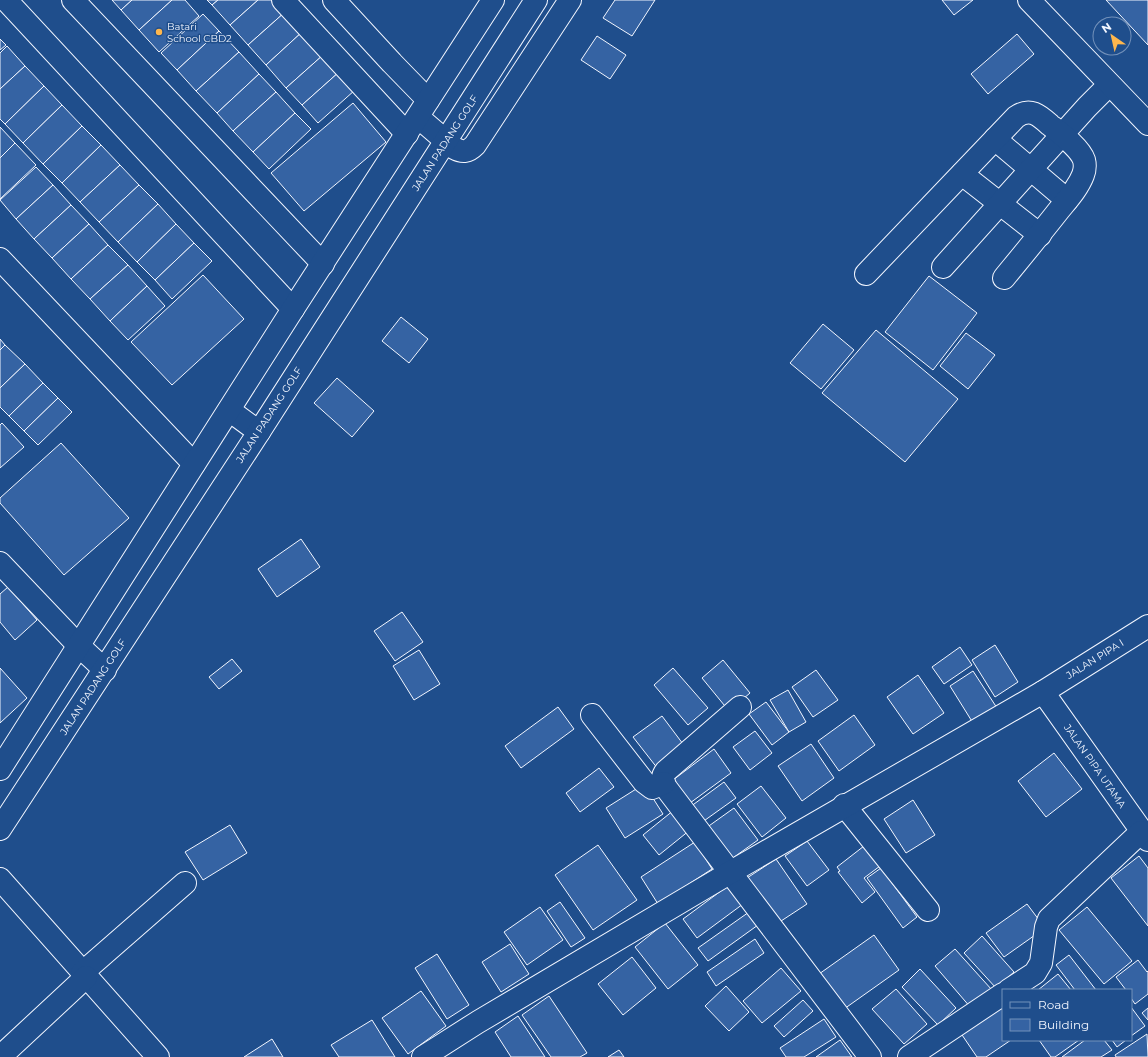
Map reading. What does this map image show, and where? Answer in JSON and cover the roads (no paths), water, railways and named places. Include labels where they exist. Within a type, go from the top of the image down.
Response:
[{"type":"street","points":[[6,0],[293,309]]},
{"type":"street","points":[[73,0],[323,264]]},
{"type":"street","points":[[283,0],[446,142],[463,152],[469,150],[474,145],[570,0]]},
{"type":"street","points":[[334,0],[392,64],[418,117]]},
{"type":"street","points":[[0,769],[293,309],[493,0]]},
{"type":"street","name":"JALAN PADANG GOLF","points":[[0,829],[259,432],[536,0]]},
{"type":"street","points":[[1029,0],[1148,124]]},
{"type":"street","points":[[943,267],[1087,107],[1109,85]]},
{"type":"street","points":[[866,274],[1016,117],[1027,112],[1034,112],[1079,151],[1084,159],[1084,174],[1067,200],[1004,278]]},
{"type":"street","points":[[995,139],[1067,200]]},
{"type":"street","points":[[962,174],[1040,235]]},
{"type":"street","points":[[0,259],[194,464]]},
{"type":"street","points":[[229,410],[259,432]]},
{"type":"street","points":[[0,563],[78,645],[105,670]]},
{"type":"street","name":"JALAN PIPA I","points":[[423,1057],[478,1022],[844,805],[1043,692],[1148,626]]},
{"type":"street","name":"JALAN PIPA UTAMA","points":[[1043,692],[1145,836]]},
{"type":"street","points":[[740,707],[666,771],[663,777],[664,783],[868,1056]]},
{"type":"street","points":[[592,715],[644,782],[652,788],[664,783]]},
{"type":"street","points":[[844,805],[928,910]]},
{"type":"street","points":[[1011,989],[1035,973],[1041,963],[1046,927],[1049,918],[1145,836]]},
{"type":"street","points":[[0,879],[158,1057]]},
{"type":"street","points":[[0,1057],[84,975],[185,883]]},
{"type":"street","points":[[909,1057],[1002,995]]},
{"type":"place","name":"Batari School CBD2","points":[[159,32]]}]
